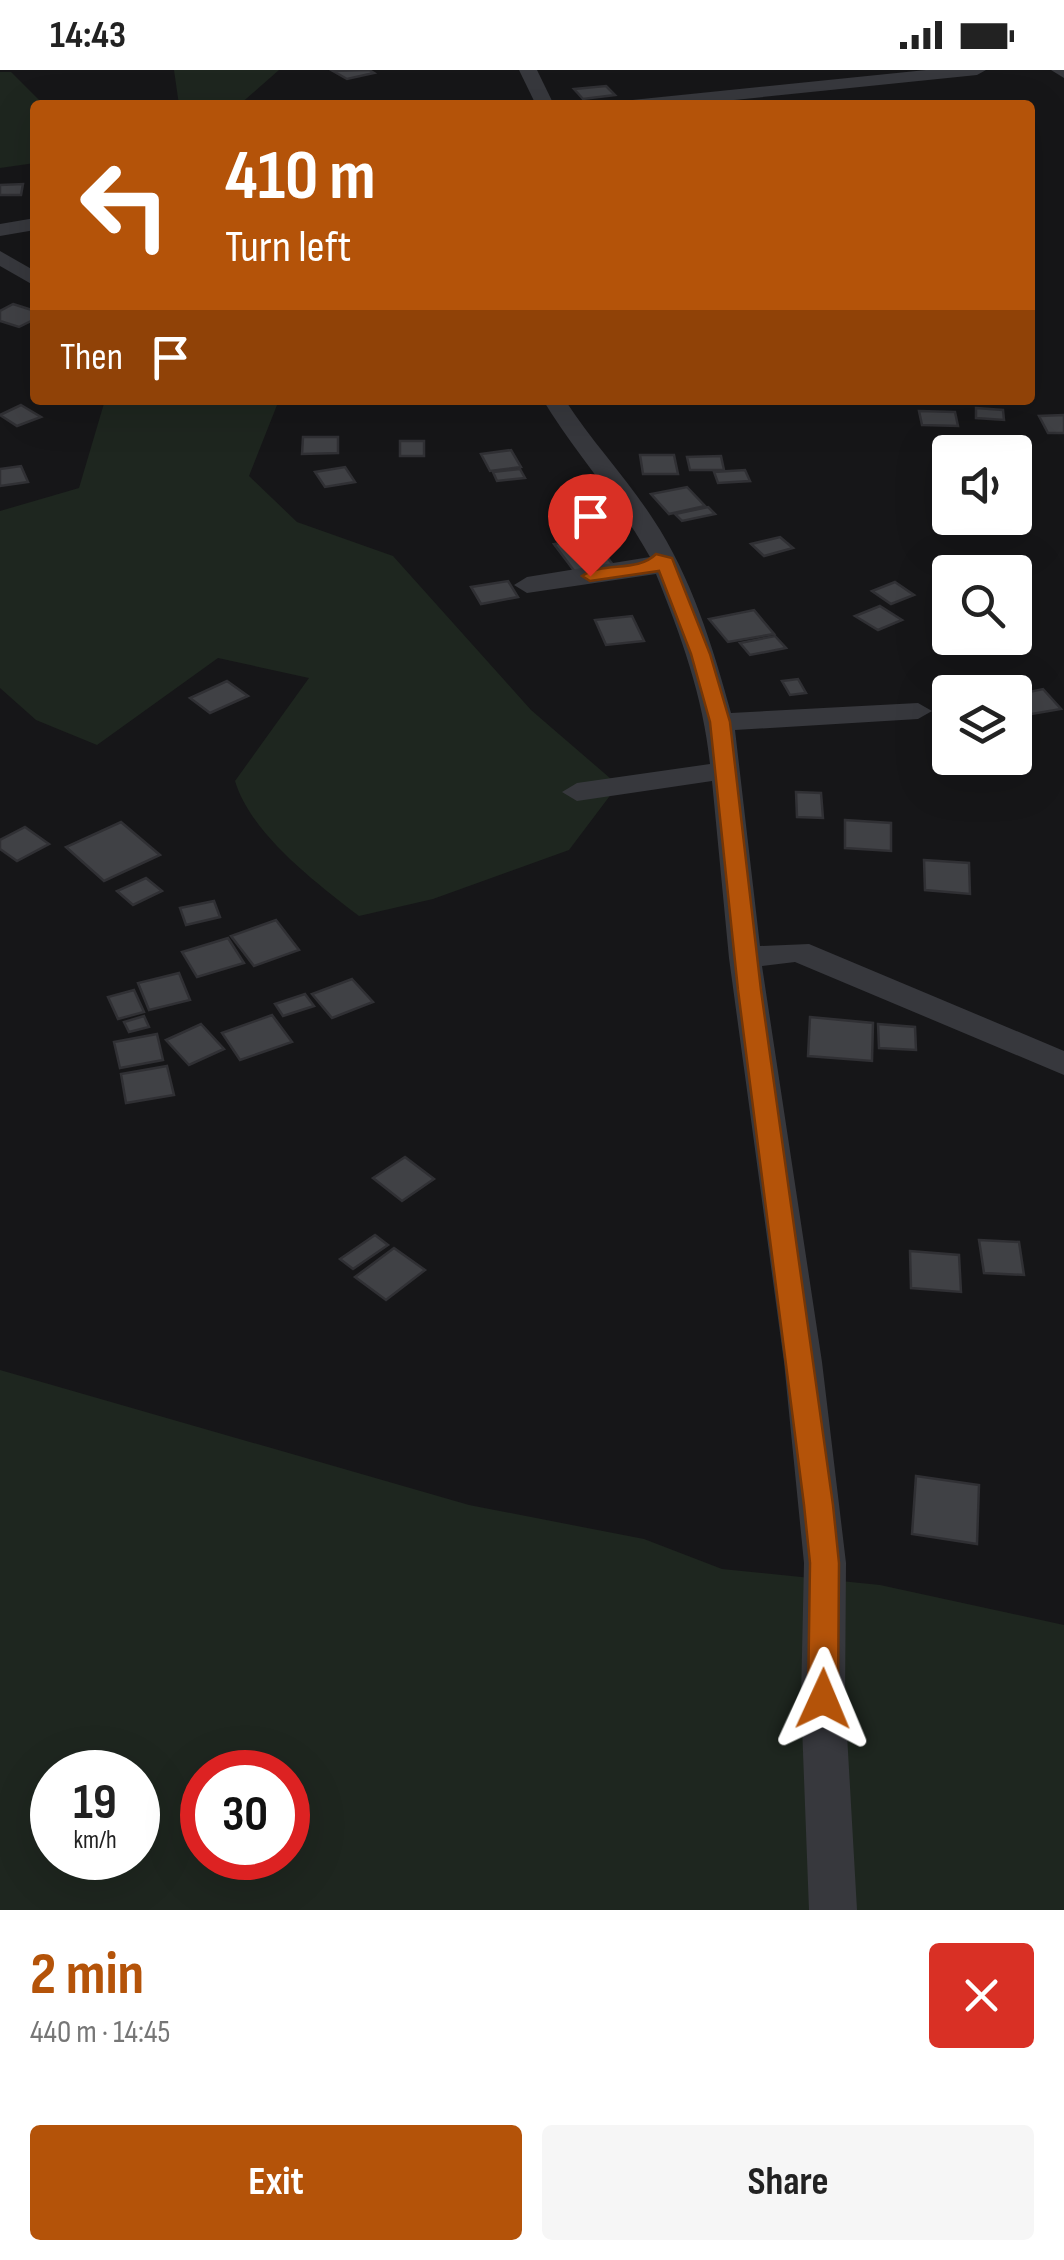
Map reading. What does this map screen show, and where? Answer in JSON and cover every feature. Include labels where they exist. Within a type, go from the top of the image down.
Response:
[{"type":"street","points":[[528,70],[543,100]]},
{"type":"street","points":[[689,100],[976,70]]},
{"type":"street","points":[[825,88],[836,100]]},
{"type":"street","points":[[0,230],[30,225]]},
{"type":"street","points":[[0,257],[30,277]]},
{"type":"street","points":[[557,405],[585,450],[642,520],[663,558],[700,654],[720,722],[746,958],[803,1362],[825,1563],[823,1699],[833,1910]]},
{"type":"street","points":[[528,585],[654,567],[663,558]]},
{"type":"street","points":[[720,722],[918,711]]},
{"type":"street","points":[[577,792],[726,770]]},
{"type":"street","points":[[746,958],[798,951],[1064,1064]]},
{"type":"shaded area","points":[[174,70],[279,70],[245,100],[178,100]]},
{"type":"shaded area","points":[[0,72],[11,72],[39,100],[30,100],[30,164],[0,168]]},
{"type":"shaded area","points":[[104,405],[277,405],[249,476],[297,522],[393,556],[531,710],[618,785],[569,850],[433,899],[359,916],[305,873],[270,838],[243,801],[235,781],[309,678],[218,658],[97,745],[36,720],[0,688],[0,511],[79,488]]},
{"type":"shaded area","points":[[0,1370],[469,1505],[644,1539],[722,1569],[880,1585],[1064,1625],[1064,1910],[0,1910]]},
{"type":"building","points":[[333,71],[374,73],[347,79]]},
{"type":"building","points":[[606,86],[615,95],[583,99],[574,89]]},
{"type":"building","points":[[23,184],[21,195],[0,195],[0,185]]},
{"type":"building","points":[[13,304],[30,309],[30,322],[19,327],[0,321],[0,311]]},
{"type":"building","points":[[21,405],[41,417],[17,426],[0,415]]},
{"type":"building","points":[[976,408],[1003,410],[1004,420],[976,418]]},
{"type":"building","points":[[919,411],[955,412],[958,426],[922,425]]},
{"type":"building","points":[[1064,415],[1064,433],[1048,433],[1039,416]]},
{"type":"building","points":[[303,437],[338,437],[338,453],[302,454]]},
{"type":"building","points":[[400,441],[424,441],[424,456],[400,456]]},
{"type":"building","points":[[511,450],[521,467],[490,471],[481,454]]},
{"type":"building","points":[[640,455],[674,455],[678,474],[643,474]]},
{"type":"building","points":[[721,456],[724,470],[690,470],[687,457]]},
{"type":"building","points":[[21,466],[28,482],[0,486],[0,469]]},
{"type":"building","points":[[345,467],[355,482],[325,487],[315,472]]},
{"type":"building","points":[[520,469],[525,478],[497,481],[493,472]]},
{"type":"building","points":[[745,470],[750,481],[718,483],[714,472]]},
{"type":"building","points":[[687,487],[705,506],[669,514],[651,494]]},
{"type":"building","points":[[708,507],[715,514],[682,521],[675,514]]},
{"type":"building","points":[[598,516],[610,529],[580,535],[569,522]]},
{"type":"building","points":[[592,537],[613,565],[575,572],[554,544]]},
{"type":"building","points":[[780,537],[793,548],[764,556],[751,544]]},
{"type":"building","points":[[508,581],[518,597],[481,604],[471,587]]},
{"type":"building","points":[[895,582],[914,595],[891,604],[872,591]]},
{"type":"building","points":[[880,606],[902,620],[878,630],[855,616]]},
{"type":"building","points":[[754,610],[774,634],[728,642],[709,619]]},
{"type":"building","points":[[632,616],[644,641],[606,645],[595,620]]},
{"type":"building","points":[[775,636],[786,648],[750,655],[740,643]]},
{"type":"building","points":[[798,679],[806,693],[790,695],[782,681]]},
{"type":"building","points":[[227,681],[248,696],[210,713],[190,698]]},
{"type":"building","points":[[1043,689],[1061,709],[1032,714],[1032,691]]},
{"type":"building","points":[[796,792],[821,793],[823,818],[797,817]]},
{"type":"building","points":[[845,820],[891,823],[891,851],[845,848]]},
{"type":"building","points":[[121,822],[160,855],[104,881],[66,847]]},
{"type":"building","points":[[25,827],[49,844],[17,861],[0,849],[0,840]]},
{"type":"building","points":[[924,860],[969,863],[970,894],[925,890]]},
{"type":"building","points":[[146,878],[162,891],[133,905],[117,891]]},
{"type":"building","points":[[214,901],[220,917],[186,925],[180,908]]},
{"type":"building","points":[[276,920],[299,950],[254,966],[231,936]]},
{"type":"building","points":[[228,938],[244,963],[197,977],[182,952]]},
{"type":"building","points":[[179,973],[190,1000],[149,1010],[138,983]]},
{"type":"building","points":[[352,979],[373,1002],[332,1018],[312,994]]},
{"type":"building","points":[[134,990],[144,1012],[118,1019],[108,997]]},
{"type":"building","points":[[305,994],[314,1006],[283,1016],[275,1004]]},
{"type":"building","points":[[272,1015],[292,1042],[240,1060],[222,1033]]},
{"type":"building","points":[[144,1016],[149,1027],[129,1032],[124,1022]]},
{"type":"building","points":[[810,1017],[873,1023],[872,1061],[808,1056]]},
{"type":"building","points":[[201,1024],[224,1049],[189,1065],[166,1040]]},
{"type":"building","points":[[878,1024],[915,1027],[916,1050],[879,1048]]},
{"type":"building","points":[[157,1034],[163,1060],[120,1068],[114,1042]]},
{"type":"building","points":[[167,1066],[174,1095],[126,1103],[121,1074]]},
{"type":"building","points":[[405,1157],[434,1179],[402,1201],[373,1178]]},
{"type":"building","points":[[375,1235],[388,1245],[353,1269],[340,1259]]},
{"type":"building","points":[[979,1240],[1019,1242],[1024,1275],[984,1273]]},
{"type":"building","points":[[394,1248],[425,1270],[386,1300],[355,1277]]},
{"type":"building","points":[[910,1251],[959,1255],[961,1292],[911,1288]]},
{"type":"building","points":[[916,1476],[979,1485],[977,1544],[912,1534]]},
{"type":"route","points":[[590,576],[654,567],[663,558],[700,654],[720,722],[750,990],[803,1362],[819,1505],[825,1563],[823,1699]]}]
